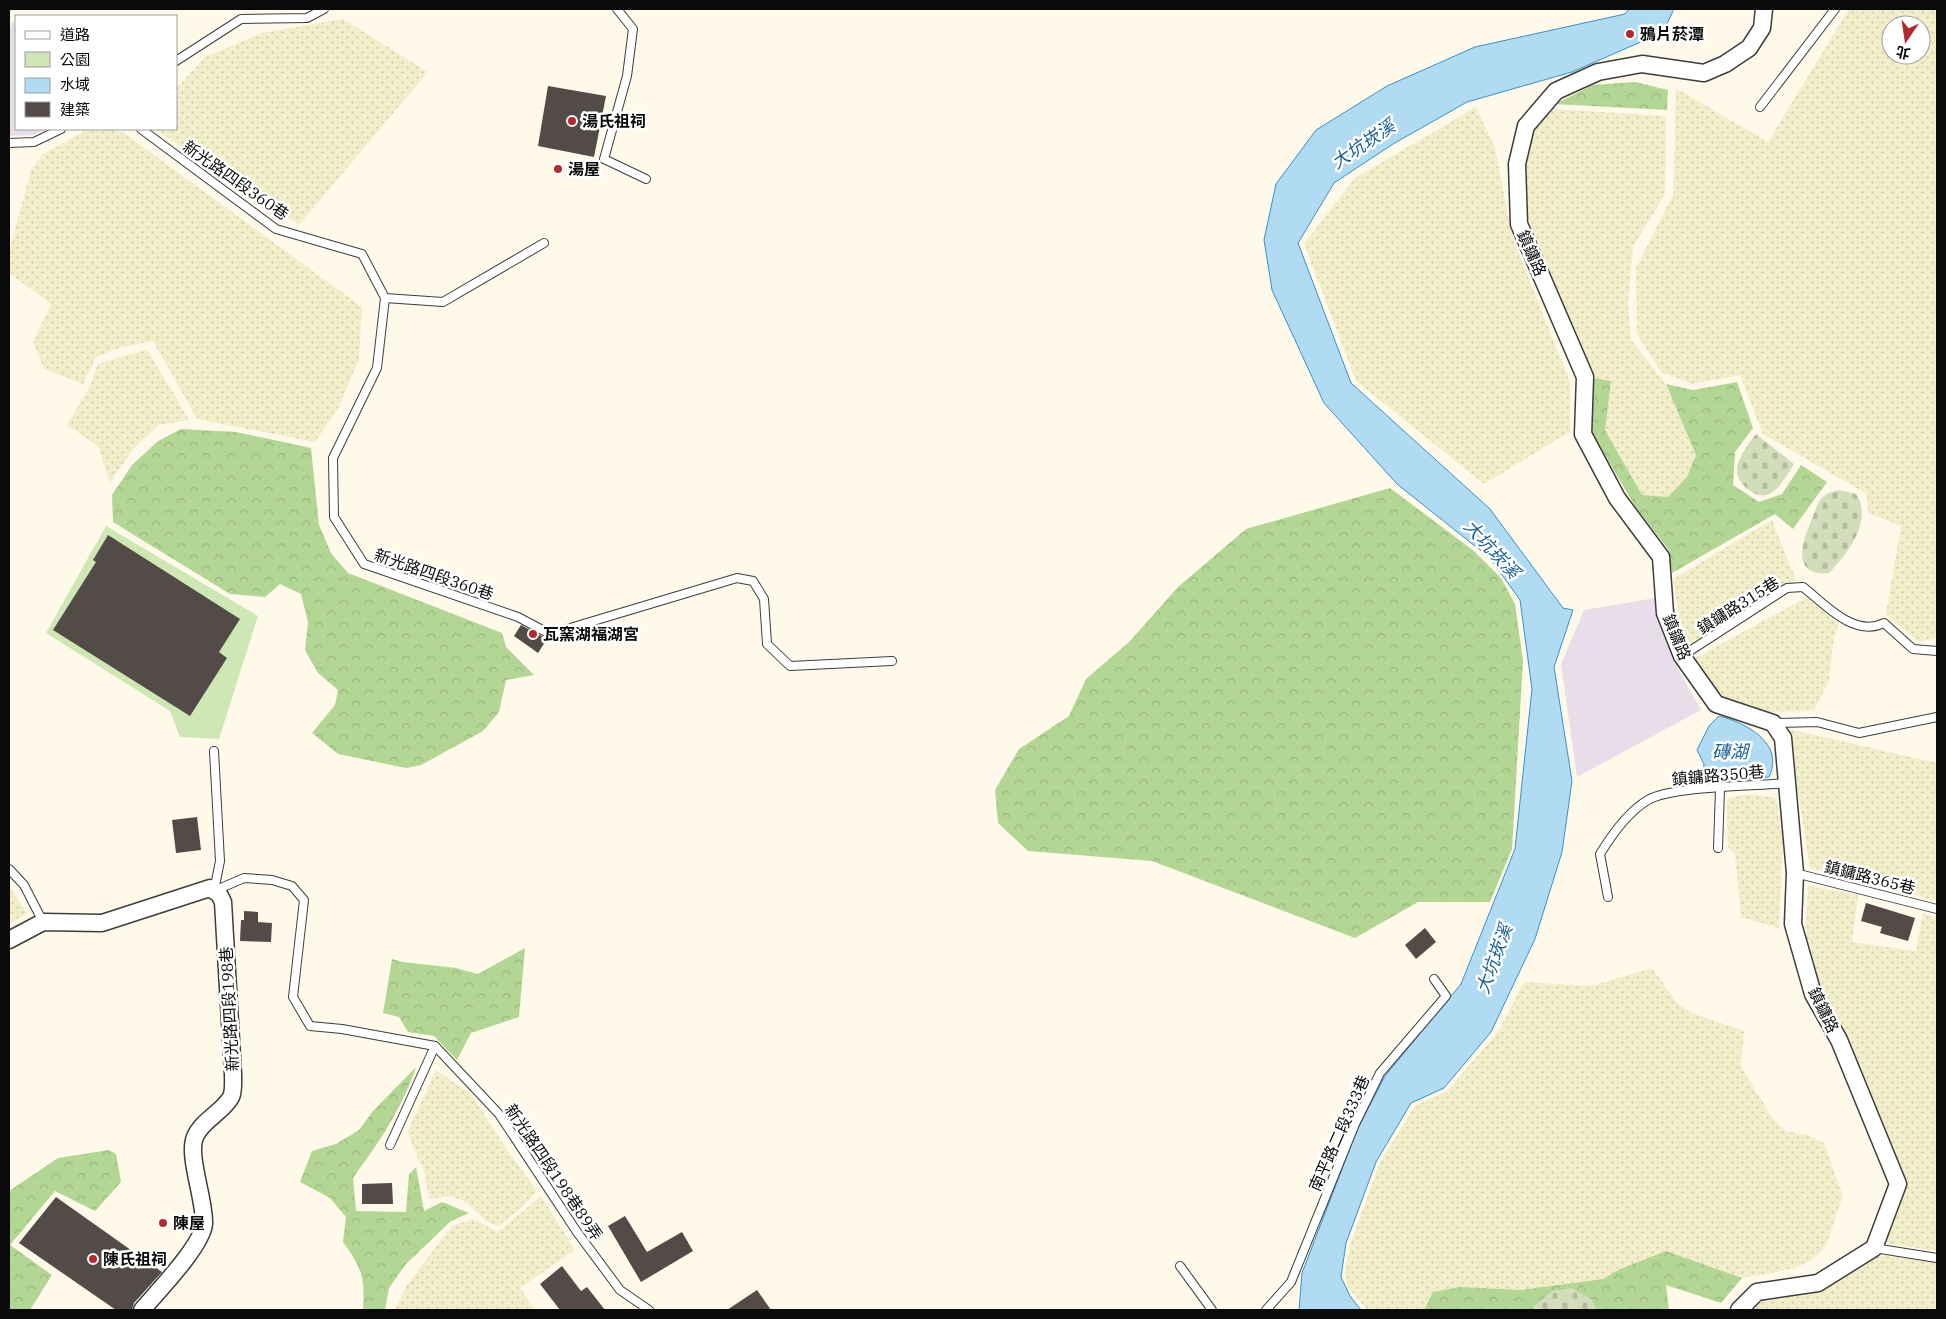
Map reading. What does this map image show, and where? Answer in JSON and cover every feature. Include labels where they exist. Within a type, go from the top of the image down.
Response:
[{"type":"street","name":"鎮鏞路","points":[[1764,9],[1762,28],[1749,48],[1725,64],[1704,73],[1642,64],[1598,72],[1556,91],[1526,126],[1517,164],[1519,224],[1585,377],[1583,434],[1617,498],[1661,557],[1665,612],[1682,656],[1716,704],[1773,723],[1783,738],[1795,873],[1793,924],[1813,994],[1839,1040],[1898,1184],[1874,1248]]},
{"type":"street","points":[[9,940],[43,922],[102,923],[210,888],[214,890]]},
{"type":"street","name":"新光路四段198巷","points":[[142,1310],[190,1252],[204,1226],[202,1197],[193,1153],[194,1137],[231,1096],[233,1074],[223,902],[220,894],[214,890]]},
{"type":"street","points":[[1739,1310],[1757,1292],[1818,1283],[1874,1248]]},
{"type":"lane","points":[[178,61],[240,19],[307,18],[324,9]]},
{"type":"lane","points":[[617,9],[632,29],[627,76],[604,159],[646,179]]},
{"type":"lane","points":[[1760,107],[1835,9]]},
{"type":"lane","points":[[9,143],[34,142],[59,130]]},
{"type":"lane","name":"新光路四段360巷","points":[[141,130],[276,229],[362,254],[386,298],[377,368],[333,458],[334,517],[364,564],[518,617],[550,634],[737,578],[753,581],[764,599],[767,644],[790,666],[892,662]]},
{"type":"lane","points":[[386,298],[443,302],[544,243]]},
{"type":"lane","name":"鎮鏞路315巷","points":[[1682,656],[1787,588],[1803,587],[1855,626],[1876,627],[1884,623],[1912,649],[1937,651]]},
{"type":"lane","points":[[1773,723],[1817,722],[1859,733],[1937,717]]},
{"type":"lane","points":[[214,751],[220,861],[214,890]]},
{"type":"lane","name":"鎮鏞路350巷","points":[[1608,897],[1600,854],[1613,833],[1647,800],[1668,792],[1788,783]]},
{"type":"lane","points":[[1718,848],[1720,789]]},
{"type":"lane","points":[[9,868],[24,885],[43,922]]},
{"type":"lane","name":"鎮鏞路365巷","points":[[1795,873],[1937,909]]},
{"type":"lane","points":[[214,890],[244,878],[272,880],[292,886],[304,900],[293,997],[310,1026],[342,1029],[435,1046],[390,1145]]},
{"type":"lane","name":"南平路二段333巷","points":[[1266,1310],[1291,1282],[1355,1124],[1380,1073],[1446,996],[1434,979]]},
{"type":"lane","name":"新光路四段198巷89弄","points":[[435,1046],[499,1114],[577,1232],[620,1290],[649,1310]]},
{"type":"lane","points":[[1874,1248],[1937,1258]]},
{"type":"lane","points":[[1180,1266],[1212,1310]]},
{"type":"shaded area","points":[[1849,9],[1937,9],[1937,638],[1919,642],[1886,614],[1901,526],[1868,513],[1867,494],[1763,434],[1740,375],[1692,384],[1661,372],[1637,334],[1636,268],[1673,195],[1676,88],[1768,142]]},
{"type":"shaded area","points":[[343,19],[428,72],[299,225],[156,130],[178,130],[178,87],[205,57],[262,33]]},
{"type":"shaded area","points":[[12,22],[15,23],[15,130],[45,130],[34,135],[9,136],[9,32]]},
{"type":"shaded area","points":[[1476,107],[1495,148],[1512,236],[1570,382],[1570,432],[1484,484],[1356,381],[1304,244],[1355,178]]},
{"type":"shaded area","points":[[1553,109],[1666,116],[1665,194],[1633,247],[1628,304],[1631,340],[1666,384],[1696,455],[1687,477],[1668,497],[1642,495],[1605,430],[1611,381],[1592,378],[1526,213],[1525,168],[1534,129]]},
{"type":"shaded area","points":[[87,130],[112,130],[124,133],[362,307],[359,359],[339,407],[315,442],[197,419],[153,341],[119,348],[96,357],[83,384],[44,369],[33,342],[51,304],[9,273],[9,252],[31,170],[43,154]]},
{"type":"shaded area","points":[[147,349],[189,420],[159,425],[133,449],[110,483],[98,446],[67,425],[89,388],[98,364]]},
{"type":"shaded area","points":[[1772,520],[1796,580],[1684,647],[1673,579]]},
{"type":"shaded area","points":[[1655,598],[1672,658],[1701,710],[1577,777],[1561,664],[1584,610]]},
{"type":"shaded area","points":[[1806,598],[1839,623],[1833,644],[1829,680],[1814,711],[1770,712],[1718,697],[1693,659]]},
{"type":"shaded area","points":[[1788,729],[1937,763],[1937,901],[1810,868]]},
{"type":"shaded area","points":[[1747,794],[1776,798],[1783,839],[1779,928],[1741,917],[1735,854],[1728,848],[1727,799]]},
{"type":"shaded area","points":[[9,886],[27,913],[9,924]]},
{"type":"shaded area","points":[[1808,886],[1858,895],[1852,942],[1916,951],[1923,913],[1937,918],[1937,1251],[1885,1243],[1907,1181],[1822,996],[1806,938]]},
{"type":"shaded area","points":[[1652,968],[1678,1004],[1692,1013],[1744,1031],[1741,1067],[1774,1120],[1786,1131],[1808,1135],[1824,1143],[1843,1196],[1826,1246],[1811,1261],[1792,1269],[1742,1278],[1666,1251],[1620,1269],[1603,1279],[1521,1290],[1460,1287],[1433,1292],[1424,1310],[1367,1310],[1347,1286],[1345,1271],[1350,1245],[1380,1162],[1415,1106],[1447,1091],[1498,1032],[1524,982],[1591,986]]},
{"type":"shaded area","points":[[436,1070],[471,1094],[507,1150],[537,1191],[522,1207],[499,1226],[486,1221],[466,1202],[451,1196],[429,1199],[424,1170],[414,1150],[408,1131]]},
{"type":"shaded area","points":[[541,1196],[575,1250],[520,1288],[535,1310],[395,1310],[407,1285],[452,1226],[473,1219],[498,1232]]},
{"type":"shaded area","points":[[1876,1255],[1937,1262],[1937,1310],[1745,1310],[1762,1299],[1849,1273]]},
{"type":"green space","points":[[1635,82],[1668,90],[1667,110],[1555,104],[1593,85]]},
{"type":"green space","points":[[1592,378],[1611,381],[1605,430],[1642,495],[1668,497],[1687,477],[1696,455],[1666,384],[1693,390],[1737,382],[1753,428],[1735,452],[1733,485],[1759,502],[1782,494],[1801,465],[1827,482],[1793,529],[1775,514],[1672,573],[1669,550],[1636,508],[1592,433]]},
{"type":"green space","points":[[181,429],[236,432],[311,448],[319,525],[331,553],[348,573],[502,633],[506,647],[534,675],[506,680],[499,712],[483,731],[421,765],[406,768],[338,754],[312,733],[335,705],[338,690],[318,673],[305,650],[308,622],[301,594],[280,584],[265,597],[230,594],[113,522],[112,495],[132,465],[158,441]]},
{"type":"green space","points":[[1756,434],[1794,464],[1776,490],[1764,496],[1745,487],[1737,471],[1741,456]]},
{"type":"green space","points":[[1390,488],[1474,551],[1501,578],[1515,604],[1523,661],[1512,849],[1490,902],[1418,902],[1355,938],[1152,861],[1028,851],[998,823],[995,790],[1019,749],[1069,716],[1086,679],[1129,642],[1178,587],[1246,529]]},
{"type":"green space","points":[[1840,490],[1856,494],[1861,504],[1862,515],[1860,525],[1850,547],[1829,573],[1817,573],[1809,570],[1804,564],[1802,557],[1804,540],[1820,500],[1829,493]]},
{"type":"green space","points":[[106,526],[258,616],[219,739],[180,737],[170,711],[46,633]]},
{"type":"green space","points":[[525,948],[519,1017],[471,1033],[457,1060],[434,1036],[408,1032],[399,1017],[383,1013],[392,959],[456,968],[478,974]]},
{"type":"green space","points":[[416,1067],[397,1111],[353,1178],[356,1211],[406,1212],[409,1174],[416,1167],[424,1211],[442,1202],[469,1213],[451,1221],[406,1264],[389,1288],[385,1310],[363,1310],[363,1281],[361,1273],[343,1242],[346,1217],[330,1198],[300,1182],[312,1151],[336,1144],[359,1130],[373,1111]]},
{"type":"green space","points":[[109,1150],[116,1154],[121,1182],[95,1211],[55,1191],[10,1245],[52,1275],[30,1310],[9,1310],[9,1191],[58,1158]]},
{"type":"green space","points":[[1666,1251],[1742,1278],[1721,1303],[1666,1285],[1669,1310],[1424,1310],[1433,1292],[1460,1287],[1521,1290],[1603,1279],[1620,1269]]},
{"type":"green space","points":[[1572,1288],[1591,1299],[1597,1310],[1533,1310],[1533,1307],[1552,1291]]},
{"type":"water","name":"大坑崁溪","points":[[1629,9],[1674,9],[1665,28],[1643,41],[1572,72],[1467,102],[1393,144],[1334,183],[1298,243],[1351,383],[1490,509],[1563,608],[1573,610],[1554,667],[1572,781],[1562,852],[1535,939],[1491,1032],[1444,1088],[1411,1103],[1376,1162],[1346,1243],[1341,1277],[1350,1296],[1361,1310],[1299,1310],[1302,1273],[1357,1130],[1385,1076],[1461,984],[1515,849],[1532,689],[1520,600],[1490,558],[1397,484],[1324,403],[1272,290],[1264,240],[1276,184],[1316,130],[1387,86],[1475,47],[1625,14]]},
{"type":"water","name":"磚湖","points":[[1719,716],[1751,729],[1760,736],[1772,754],[1773,765],[1769,777],[1707,783],[1703,776],[1704,764],[1697,750],[1709,726]]},
{"type":"building","name":"湯氏祖祠","points":[[548,86],[606,96],[594,157],[538,146]]},
{"type":"building","points":[[108,535],[240,619],[219,652],[227,658],[190,716],[53,630],[96,562],[93,560]]},
{"type":"building","points":[[521,625],[547,639],[538,653],[514,636]]},
{"type":"building","points":[[197,817],[201,850],[176,853],[172,820]]},
{"type":"building","points":[[1866,903],[1915,918],[1908,941],[1880,933],[1882,927],[1861,921]]},
{"type":"building","points":[[244,911],[258,912],[258,922],[272,923],[271,942],[240,941],[241,920],[244,920]]},
{"type":"building","points":[[1425,928],[1436,942],[1416,959],[1405,945]]},
{"type":"building","points":[[392,1183],[393,1204],[362,1204],[362,1184]]},
{"type":"building","name":"陳氏祖祠","points":[[56,1197],[162,1272],[134,1303],[132,1310],[116,1310],[19,1243]]},
{"type":"building","points":[[625,1216],[647,1252],[682,1232],[693,1251],[641,1282],[608,1226]]},
{"type":"building","points":[[562,1266],[581,1291],[587,1287],[605,1310],[560,1310],[540,1284]]},
{"type":"building","points":[[757,1290],[771,1310],[727,1310]]},
{"type":"place","name":"鴉片菸潭","points":[[1630,34]]},
{"type":"place","name":"湯氏祖祠","points":[[572,121]]},
{"type":"place","name":"湯屋","points":[[558,169]]},
{"type":"place","name":"瓦窯湖福湖宮","points":[[533,634]]},
{"type":"place","name":"陳屋","points":[[163,1223]]},
{"type":"place","name":"陳氏祖祠","points":[[93,1259]]}]
